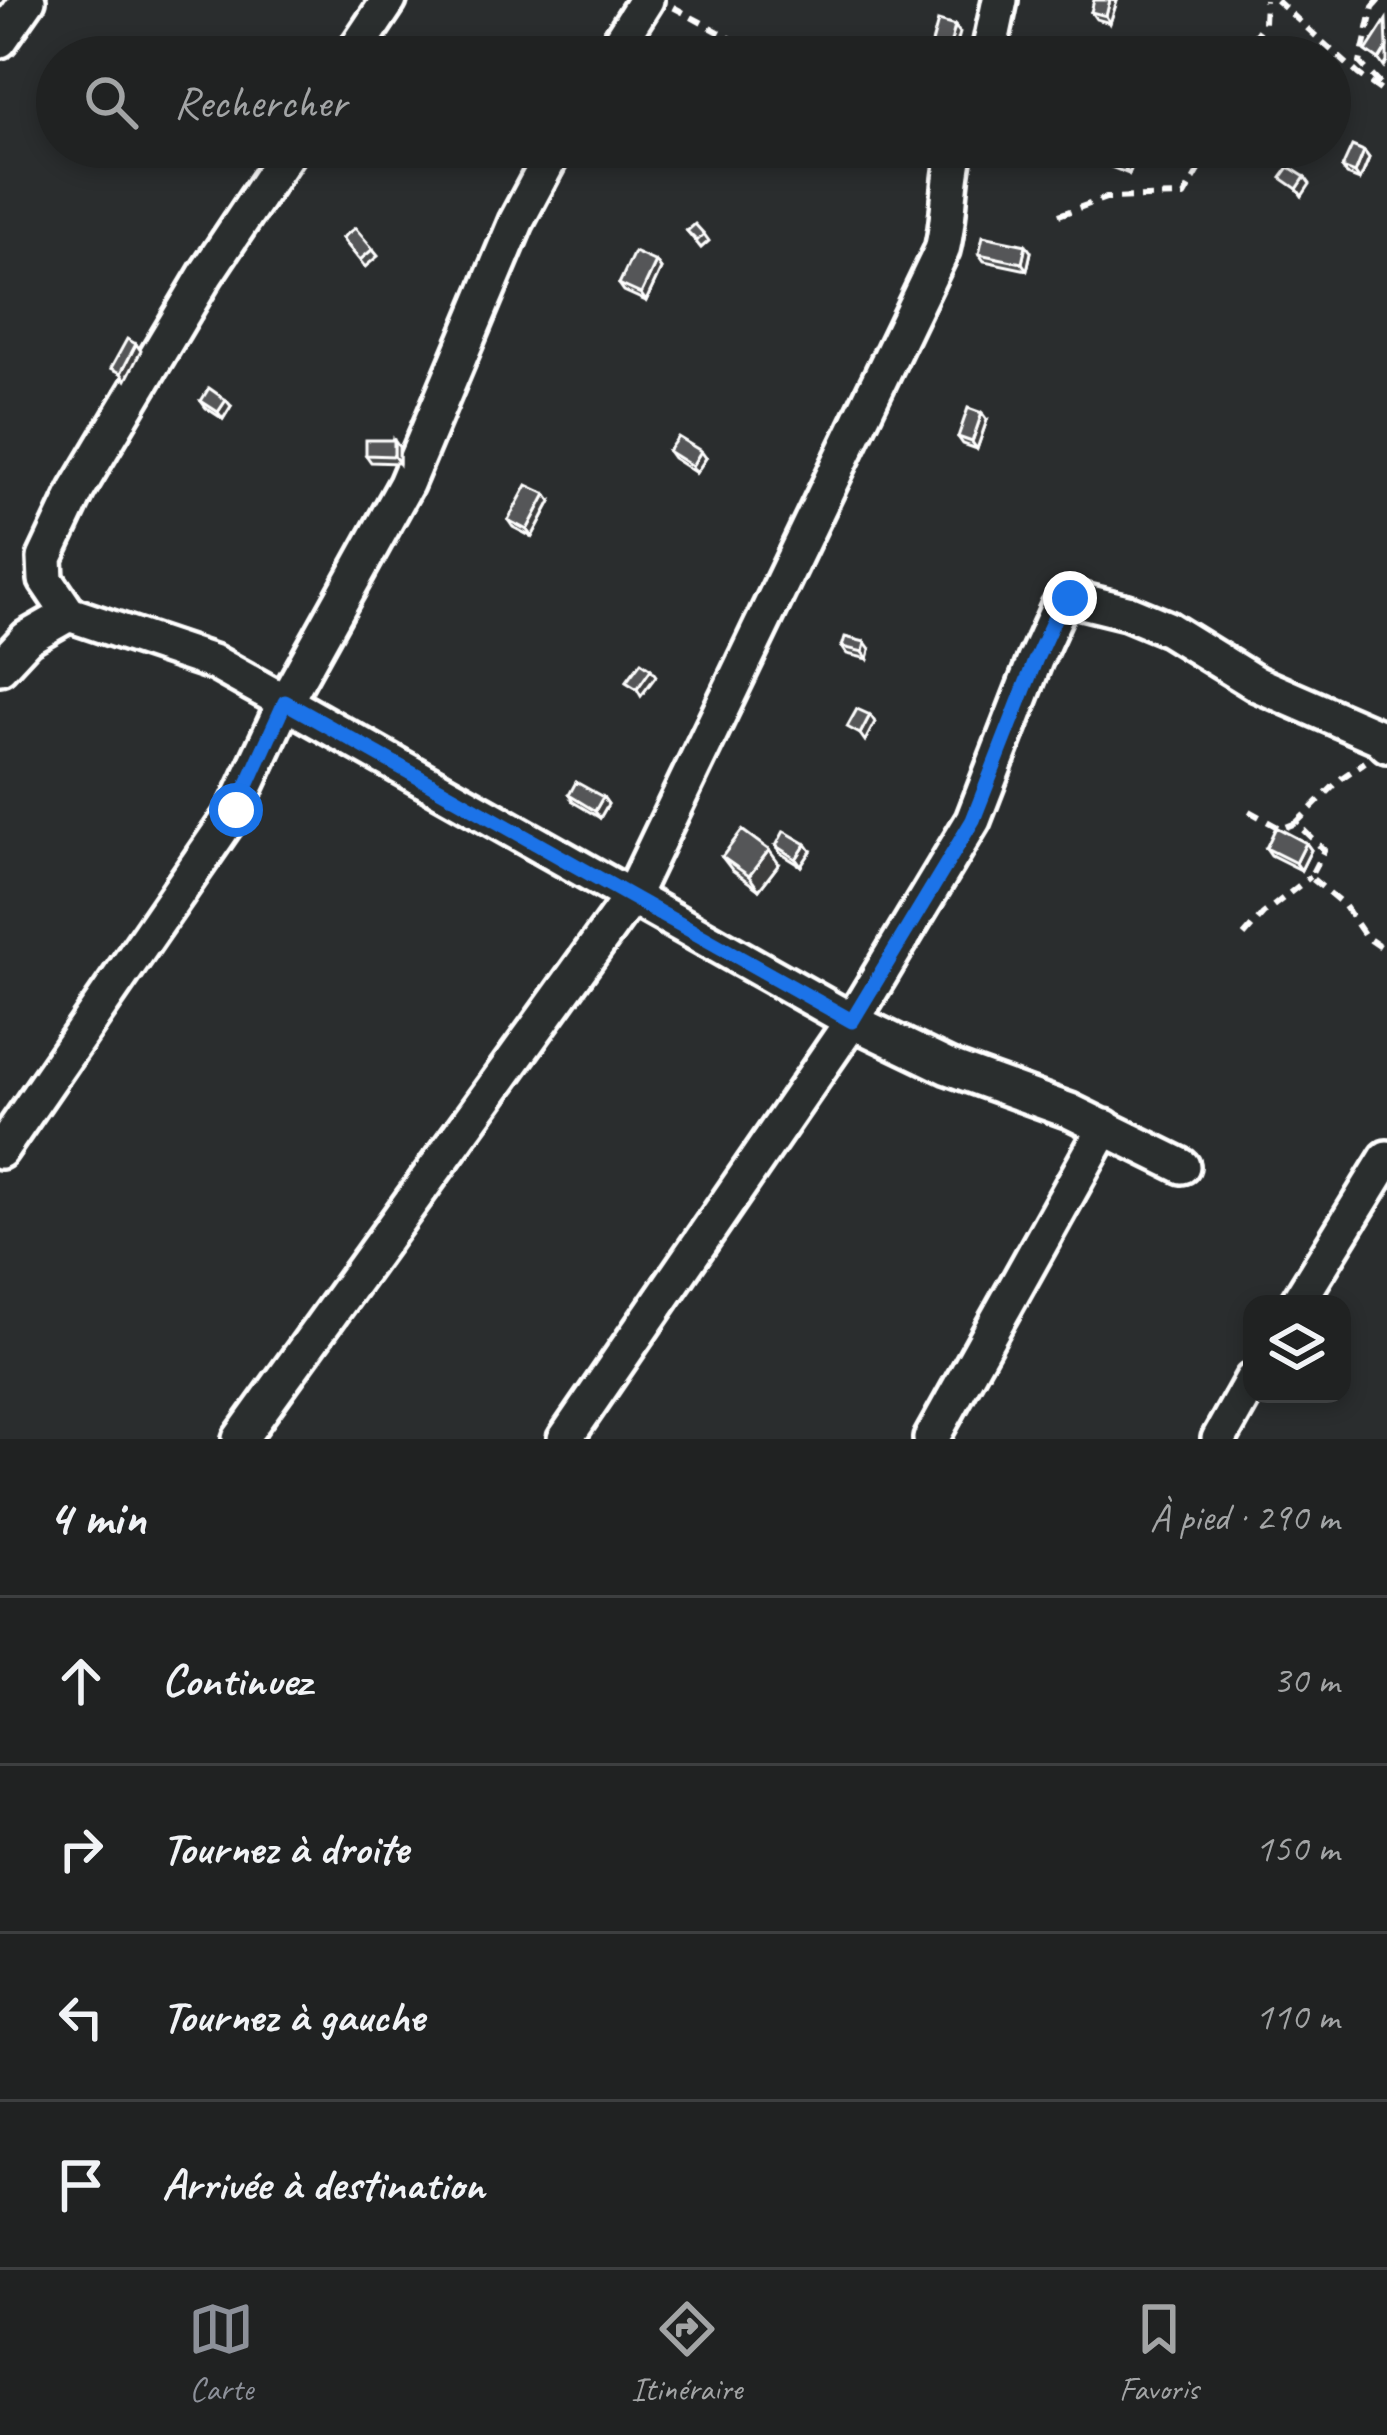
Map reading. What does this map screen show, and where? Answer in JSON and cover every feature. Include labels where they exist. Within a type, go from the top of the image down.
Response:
[{"type":"street","points":[[0,40],[28,0]]},
{"type":"street","points":[[365,36],[389,0]]},
{"type":"street","points":[[623,36],[646,0]]},
{"type":"street","points":[[992,36],[1000,0]]},
{"type":"street","points":[[277,168],[206,274],[53,536],[45,558],[46,580],[69,614],[215,664],[852,1021],[948,1067],[1070,1111],[1182,1166]]},
{"type":"street","points":[[0,1151],[236,810],[285,702],[406,484],[516,222],[545,168]]},
{"type":"street","points":[[241,1439],[631,898],[942,250],[950,221],[951,168]]},
{"type":"street","points":[[565,1439],[852,1021],[973,820],[1035,661],[1059,608],[1070,598],[1127,612],[1168,629],[1257,684],[1383,741]]},
{"type":"street","points":[[0,667],[27,638],[69,614]]},
{"type":"street","points":[[931,1439],[1105,1127]]},
{"type":"street","points":[[1303,1295],[1387,1158]]},
{"type":"street","points":[[1219,1439],[1243,1396]]},
{"type":"path","points":[[659,0],[726,36]]},
{"type":"path","points":[[1255,36],[1264,23],[1265,0]]},
{"type":"path","points":[[1276,0],[1316,36]]},
{"type":"path","points":[[1379,0],[1373,7],[1360,63],[1387,93]]},
{"type":"path","points":[[1351,68],[1387,93]]},
{"type":"path","points":[[1059,215],[1106,198],[1184,196],[1200,168]]},
{"type":"path","points":[[1249,811],[1281,829],[1296,823],[1343,777],[1370,759],[1383,741]]},
{"type":"path","points":[[1244,936],[1263,914],[1310,877],[1324,850],[1296,823]]},
{"type":"path","points":[[1310,877],[1344,904],[1366,937],[1387,951]]},
{"type":"building","points":[[1094,0],[1110,0],[1106,16],[1091,12]]},
{"type":"building","points":[[1386,20],[1387,47],[1379,60],[1366,51]]},
{"type":"building","points":[[938,21],[955,26],[952,36],[934,36]]},
{"type":"building","points":[[1351,148],[1364,151],[1355,173],[1342,168],[1351,168]]},
{"type":"building","points":[[1288,168],[1305,177],[1297,189],[1281,178]]},
{"type":"building","points":[[695,224],[704,234],[697,241],[687,231]]},
{"type":"building","points":[[355,228],[373,249],[360,260],[342,238]]},
{"type":"building","points":[[983,236],[1026,245],[1022,263],[979,254]]},
{"type":"building","points":[[634,252],[656,262],[641,294],[619,284]]},
{"type":"building","points":[[127,339],[136,344],[121,373],[111,368]]},
{"type":"building","points":[[209,388],[226,400],[218,412],[201,401]]},
{"type":"building","points":[[968,408],[982,413],[972,442],[958,437]]},
{"type":"building","points":[[678,437],[701,451],[692,466],[668,451]]},
{"type":"building","points":[[366,440],[394,440],[394,456],[366,455]]},
{"type":"building","points":[[527,485],[546,494],[527,530],[508,520]]},
{"type":"building","points":[[845,637],[865,642],[863,652],[842,647]]},
{"type":"building","points":[[641,662],[651,669],[637,689],[626,682]]},
{"type":"building","points":[[857,709],[870,715],[860,734],[847,727]]},
{"type":"building","points":[[576,782],[603,797],[595,811],[569,795]]},
{"type":"building","points":[[1276,827],[1306,843],[1296,863],[1266,848]]},
{"type":"building","points":[[742,830],[769,850],[749,876],[722,857]]},
{"type":"building","points":[[784,831],[806,844],[796,859],[776,846]]},
{"type":"route","points":[[236,810],[285,702],[852,1021],[973,820],[1035,661],[1059,608],[1070,598]]}]
